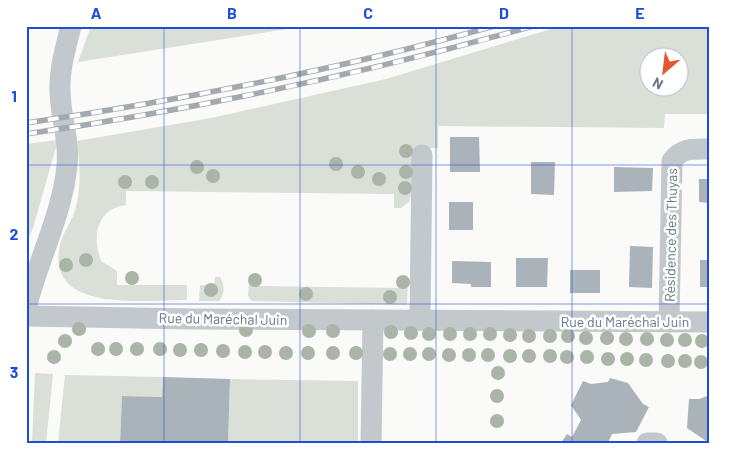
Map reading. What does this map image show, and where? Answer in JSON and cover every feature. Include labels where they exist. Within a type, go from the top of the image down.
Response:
[{"type":"street","points":[[26,308],[34,277],[60,204],[65,184],[68,150],[60,90],[64,54],[72,26]]},
{"type":"street","name":"Résidence des Thuyas","points":[[669,322],[672,161],[684,149],[710,149]]},
{"type":"street","points":[[420,320],[422,156]]},
{"type":"street","name":"Rue du Maréchal Juin","points":[[26,316],[710,322]]},
{"type":"street","points":[[371,443],[373,320]]},
{"type":"street","points":[[647,443],[657,443]]},
{"type":"shaded area","points":[[91,26],[306,26],[78,62]]},
{"type":"shaded area","points":[[561,26],[710,26],[710,114],[665,114],[664,128],[438,126],[438,148],[428,148],[409,202],[401,208],[394,208],[394,194],[126,191],[126,205],[108,212],[99,225],[97,243],[101,261],[117,271],[117,285],[187,285],[187,300],[123,301],[100,298],[80,292],[66,281],[59,264],[61,241],[73,216],[78,198],[79,169],[77,141],[211,118],[386,79]]},
{"type":"shaded area","points":[[58,140],[33,228],[26,244],[26,144]]},
{"type":"shaded area","points":[[253,276],[259,276],[259,286],[398,288],[398,279],[408,279],[407,305],[252,301],[248,296],[249,280]]},
{"type":"shaded area","points":[[215,277],[220,277],[224,289],[219,301],[199,301],[200,285],[214,286]]},
{"type":"shaded area","points":[[35,373],[53,374],[46,443],[32,443]]},
{"type":"shaded area","points":[[65,375],[163,377],[162,397],[122,396],[120,443],[58,443]]},
{"type":"shaded area","points":[[230,379],[358,381],[358,443],[228,443]]},
{"type":"building","points":[[450,137],[479,137],[480,172],[450,172]]},
{"type":"building","points":[[531,162],[555,162],[554,195],[531,194]]},
{"type":"building","points":[[614,167],[653,168],[652,191],[614,192]]},
{"type":"building","points":[[699,179],[710,179],[710,203],[699,202]]},
{"type":"building","points":[[449,202],[473,202],[473,230],[449,230]]},
{"type":"building","points":[[630,246],[653,247],[652,288],[629,287]]},
{"type":"building","points":[[516,258],[548,258],[547,287],[516,287]]},
{"type":"building","points":[[700,260],[710,260],[710,287],[700,287]]},
{"type":"building","points":[[452,261],[491,262],[491,287],[471,287],[471,284],[452,283]]},
{"type":"building","points":[[570,270],[600,270],[600,293],[570,293]]},
{"type":"building","points":[[163,377],[230,379],[228,443],[120,443],[122,396],[162,397]]},
{"type":"building","points":[[610,378],[628,383],[643,404],[649,407],[636,432],[612,434],[608,443],[561,443],[567,434],[572,437],[581,420],[571,405],[583,381],[591,384],[608,382]]},
{"type":"building","points":[[710,395],[709,443],[687,428],[689,399],[699,399]]},
{"type":"railway","points":[[26,123],[203,94],[320,70],[494,26]]},
{"type":"railway","points":[[26,134],[154,113],[281,88],[408,59],[533,26]]}]
